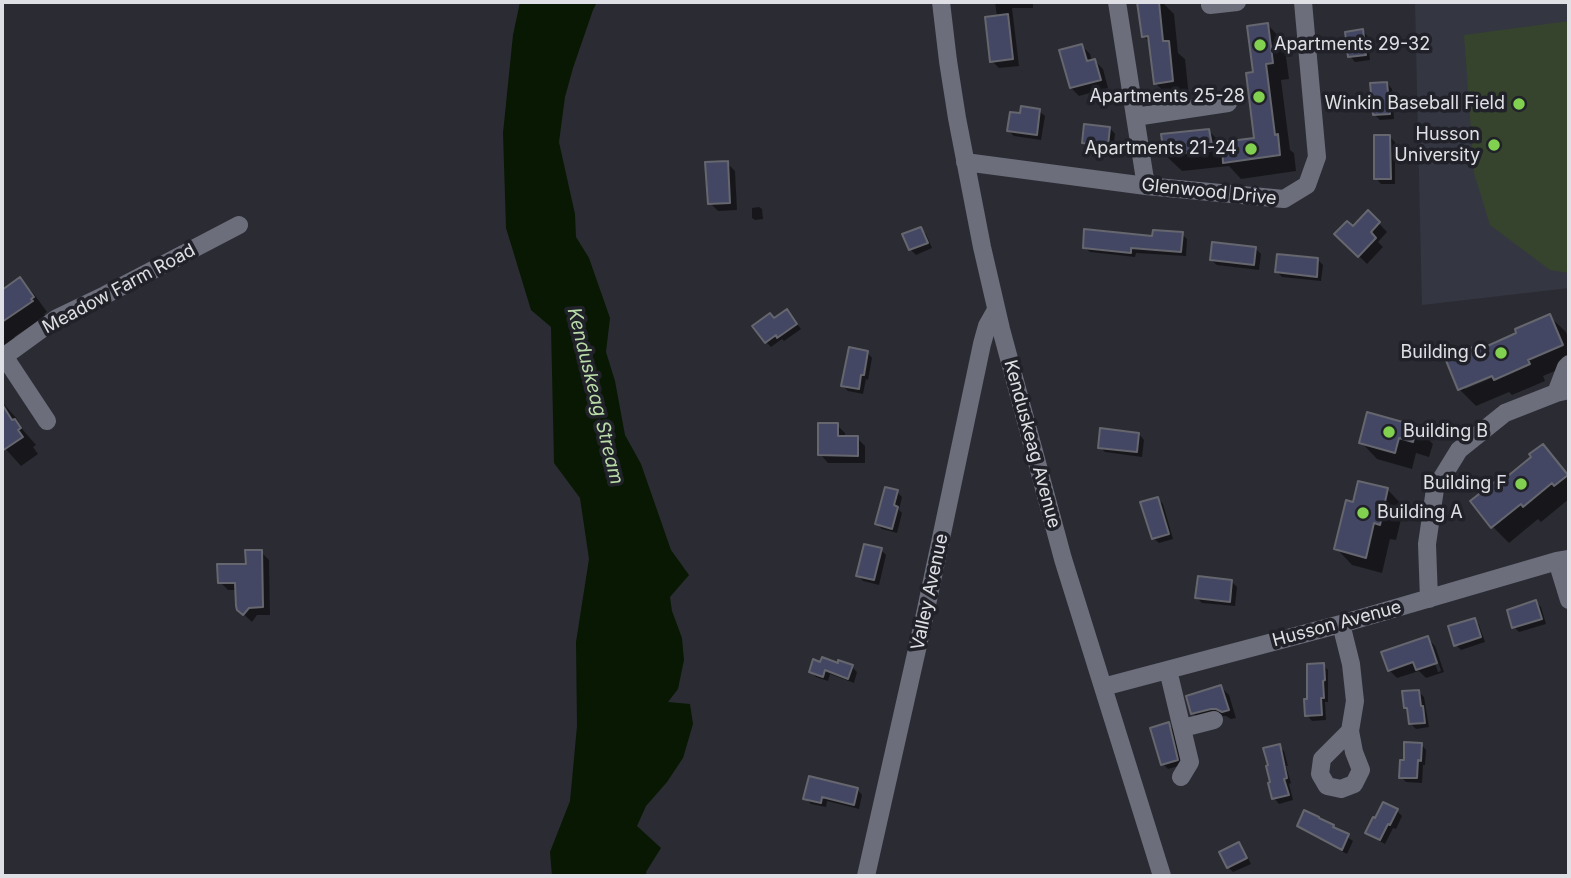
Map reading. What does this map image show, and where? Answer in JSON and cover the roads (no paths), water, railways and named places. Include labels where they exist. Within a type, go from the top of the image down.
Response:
[{"type":"street","name":"Kenduskeag Avenue","points":[[942,2],[947,61],[996,310],[1063,559],[1161,876]]},
{"type":"street","points":[[1117,2],[1146,186]]},
{"type":"street","points":[[1210,5],[1237,2]]},
{"type":"street","name":"Glenwood Drive","points":[[965,162],[1146,186],[1284,200],[1307,185],[1317,157],[1303,2]]},
{"type":"street","points":[[1135,117],[1228,103]]},
{"type":"street","name":"Meadow Farm Road","points":[[3,357],[57,318],[239,225]]},
{"type":"street","name":"Valley Avenue","points":[[866,876],[931,588],[982,344],[996,310]]},
{"type":"street","points":[[3,357],[47,421]]},
{"type":"street","points":[[1429,598],[1426,544],[1435,489],[1459,450],[1505,413],[1563,391],[1566,367],[1569,364]]},
{"type":"street","points":[[1563,560],[1569,600]]},
{"type":"street","name":"Husson Avenue","points":[[1103,687],[1341,624],[1563,560]]},
{"type":"street","points":[[1341,624],[1351,664],[1355,701],[1350,732]]},
{"type":"street","points":[[1168,670],[1190,762],[1181,777]]},
{"type":"street","points":[[1183,728],[1214,720]]},
{"type":"water","name":"Kenduskeag Stream","points":[[520,2],[597,2],[565,97],[559,142],[575,214],[576,237],[589,258],[610,318],[606,352],[615,381],[625,435],[641,464],[671,550],[689,575],[670,597],[682,638],[684,660],[678,689],[668,702],[690,704],[693,724],[683,758],[646,806],[637,826],[661,848],[646,872],[647,876],[552,876],[550,852],[570,801],[577,726],[576,642],[589,559],[580,498],[554,463],[551,327],[531,310],[506,228],[503,133],[513,35]]},
{"type":"place","name":"Apartments 29-32","points":[[1260,45]]},
{"type":"place","name":"Apartments 25-28","points":[[1259,97]]},
{"type":"place","name":"Winkin Baseball Field","points":[[1519,104]]},
{"type":"place","name":"Husson University","points":[[1494,145]]},
{"type":"place","name":"Apartments 21-24","points":[[1251,149]]},
{"type":"place","name":"Building C","points":[[1501,353]]},
{"type":"place","name":"Building B","points":[[1389,432]]},
{"type":"place","name":"Building F","points":[[1521,484]]},
{"type":"place","name":"Building A","points":[[1363,513]]}]
